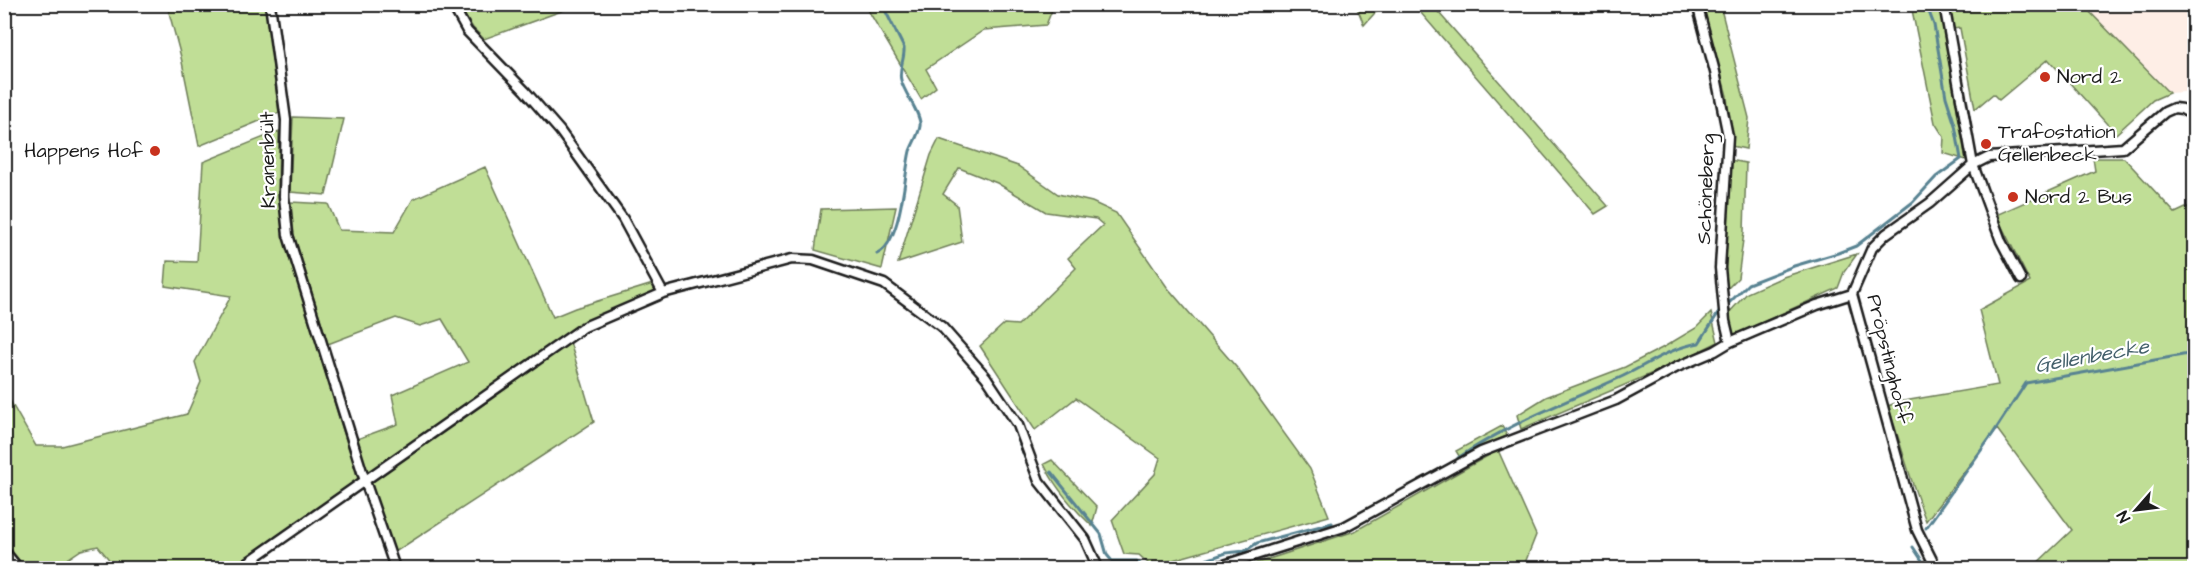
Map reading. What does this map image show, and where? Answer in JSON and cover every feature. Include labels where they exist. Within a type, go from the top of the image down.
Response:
[{"type":"street","name":"Kranenbült","points":[[270,4],[286,120],[284,196],[288,235],[365,482],[395,568]]},
{"type":"street","points":[[452,4],[467,30],[560,131],[623,219],[663,293]]},
{"type":"street","name":"Schöneberg","points":[[1697,4],[1715,72],[1728,136],[1720,268],[1725,321],[1730,342]]},
{"type":"street","points":[[1944,4],[1973,165],[2001,241],[2021,279]]},
{"type":"street","points":[[1973,165],[1989,157],[2122,148],[2165,112],[2174,108],[2182,109],[2194,116]]},
{"type":"street","name":"Pröpstinghoff","points":[[1936,568],[1917,530],[1852,294],[1872,248],[1886,234],[1930,203],[1973,165]]},
{"type":"street","points":[[240,568],[365,482],[562,340],[584,327],[663,293],[792,259],[813,260],[884,284],[942,327],[986,377],[1018,425],[1039,481],[1085,539],[1098,568]]},
{"type":"street","points":[[1207,568],[1224,565],[1344,527],[1481,452],[1616,400],[1730,342],[1817,305],[1852,294]]},
{"type":"street","points":[[4,551],[18,568]]},
{"type":"shaded area","points":[[2083,5],[2194,5],[2194,95],[2184,92],[2169,93]]},
{"type":"green space","points":[[1356,4],[1382,5],[1364,25]]},
{"type":"green space","points":[[167,5],[265,5],[279,113],[199,146],[181,57]]},
{"type":"green space","points":[[458,5],[578,5],[484,39],[473,28]]},
{"type":"green space","points":[[865,5],[1054,5],[1046,25],[984,30],[926,69],[936,87],[921,99]]},
{"type":"green space","points":[[1414,5],[1432,5],[1608,206],[1595,214]]},
{"type":"green space","points":[[1702,5],[1720,5],[1749,118],[1746,149],[1731,146],[1727,96]]},
{"type":"green space","points":[[1911,5],[1939,5],[1966,160],[1943,153],[1944,137],[1935,123]]},
{"type":"green space","points":[[1949,5],[2083,5],[2169,93],[2153,100],[2116,134],[2048,59],[1999,100],[1993,94],[1975,109],[1960,28],[1953,29]]},
{"type":"green space","points":[[293,117],[344,119],[326,195],[290,192]]},
{"type":"green space","points":[[279,131],[278,193],[283,235],[358,479],[231,568],[116,568],[98,546],[81,550],[54,568],[25,568],[5,542],[5,392],[36,446],[62,446],[187,414],[201,382],[195,362],[231,296],[165,286],[167,261],[197,262],[203,162]]},
{"type":"green space","points":[[939,139],[1018,166],[1058,194],[1092,202],[1116,213],[1167,287],[1237,368],[1310,469],[1329,516],[1162,563],[1149,564],[1139,555],[1124,554],[1112,520],[1155,474],[1160,458],[1076,398],[1035,430],[980,346],[1004,324],[1018,325],[1076,268],[1068,258],[1103,225],[1096,219],[1046,212],[997,183],[959,168],[943,194],[957,205],[962,242],[898,263],[931,155]]},
{"type":"green space","points":[[2093,158],[2124,158],[2175,213],[2192,205],[2194,210],[2194,568],[2032,568],[2072,530],[1997,429],[1926,521],[1888,406],[1898,402],[1998,385],[1979,310],[2030,282],[1996,215],[2095,171]]},
{"type":"green space","points":[[1730,160],[1746,163],[1744,232],[1738,278],[1724,292],[1723,272]]},
{"type":"green space","points":[[485,167],[553,317],[653,284],[657,291],[585,322],[569,332],[367,474],[357,439],[398,424],[392,395],[468,362],[442,319],[420,326],[396,318],[328,344],[294,235],[291,202],[328,204],[339,230],[394,232],[413,199]]},
{"type":"green space","points":[[896,207],[882,269],[815,250],[821,209]]},
{"type":"green space","points":[[1857,254],[1844,272],[1838,288],[1732,336],[1727,315],[1747,293],[1783,277]]},
{"type":"green space","points":[[1711,313],[1718,342],[1674,364],[1521,429],[1517,415],[1546,397],[1625,367],[1696,328]]},
{"type":"green space","points":[[570,342],[594,422],[395,552],[371,483]]},
{"type":"green space","points":[[1502,426],[1507,436],[1478,448],[1461,459],[1456,451]]},
{"type":"green space","points":[[1498,450],[1536,535],[1523,568],[1241,568],[1355,531]]},
{"type":"green space","points":[[1052,460],[1097,507],[1092,526],[1071,505],[1053,481],[1044,464]]},
{"type":"waterway","points":[[877,254],[885,247],[897,223],[910,151],[920,126],[918,116],[901,80],[904,48],[882,4]]},
{"type":"waterway","points":[[1728,304],[1748,284],[1856,246],[1913,202],[1936,177],[1961,159],[1955,125],[1946,97],[1934,25],[1926,4]]},
{"type":"waterway","points":[[1458,458],[1537,415],[1619,378],[1667,353],[1699,343],[1719,312]]},
{"type":"waterway","name":"Gellenbecke","points":[[1926,528],[2026,383],[2194,353]]},
{"type":"waterway","points":[[1017,436],[1025,458]]},
{"type":"waterway","points":[[1051,472],[1101,534],[1107,555],[1112,561],[1137,561],[1144,568]]},
{"type":"waterway","points":[[1171,568],[1226,553],[1245,551],[1257,543],[1332,523]]},
{"type":"waterway","name":"Gellenbecke","points":[[1913,547],[1927,568]]},
{"type":"place","name":"Nord 2","points":[[2045,77]]},
{"type":"place","name":"Trafostation Gellenbeck","points":[[1986,144]]},
{"type":"place","name":"Happens Hof","points":[[155,151]]},
{"type":"place","name":"Nord 2 Bus","points":[[2013,197]]}]
